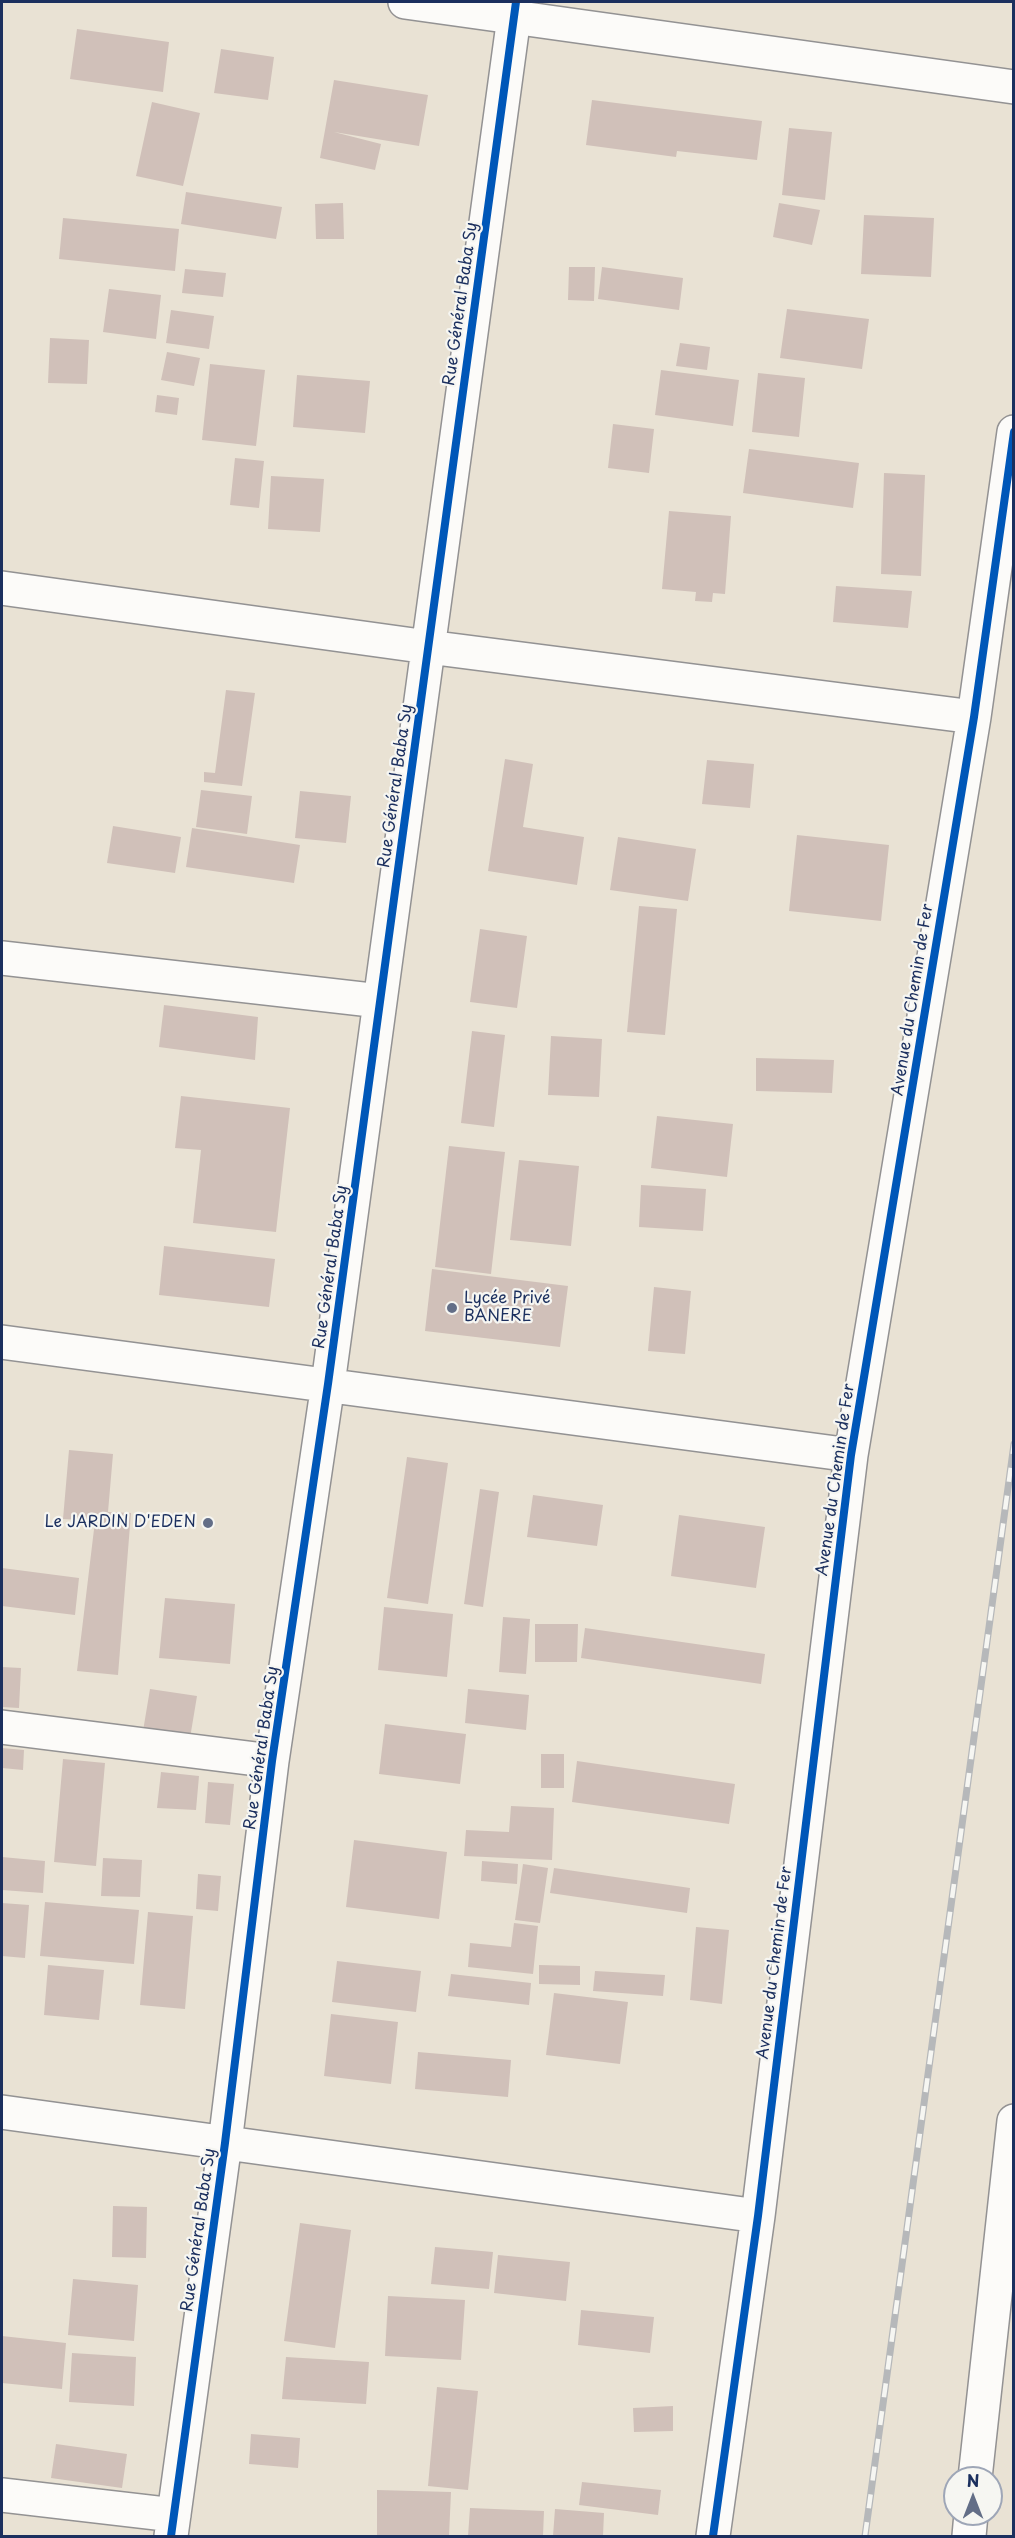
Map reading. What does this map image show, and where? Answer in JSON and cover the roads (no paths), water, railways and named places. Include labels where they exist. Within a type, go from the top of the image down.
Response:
[{"type":"street","points":[[405,2],[515,9],[1014,87]]},
{"type":"street","name":"Rue Général Baba Sy","points":[[172,2526],[225,2143],[272,1761],[328,1384],[515,9]]},
{"type":"street","name":"Avenue du Chemin de Fer","points":[[713,2536],[758,2216],[851,1455],[974,717],[1014,432]]},
{"type":"street","points":[[2,588],[428,647],[974,717]]},
{"type":"street","points":[[2,958],[380,1001]]},
{"type":"street","points":[[2,1342],[851,1455]]},
{"type":"street","points":[[2,1727],[272,1761]]},
{"type":"street","points":[[2,2112],[758,2216]]},
{"type":"street","points":[[977,2466],[1007,2238],[1014,2121]]},
{"type":"street","points":[[2,2495],[172,2526]]},
{"type":"railway","points":[[865,2536],[1014,1444]]},
{"type":"place","name":"Lycée Privé BANERE","points":[[452,1308]]},
{"type":"place","name":"Le JARDIN D'EDEN","points":[[208,1523]]}]
